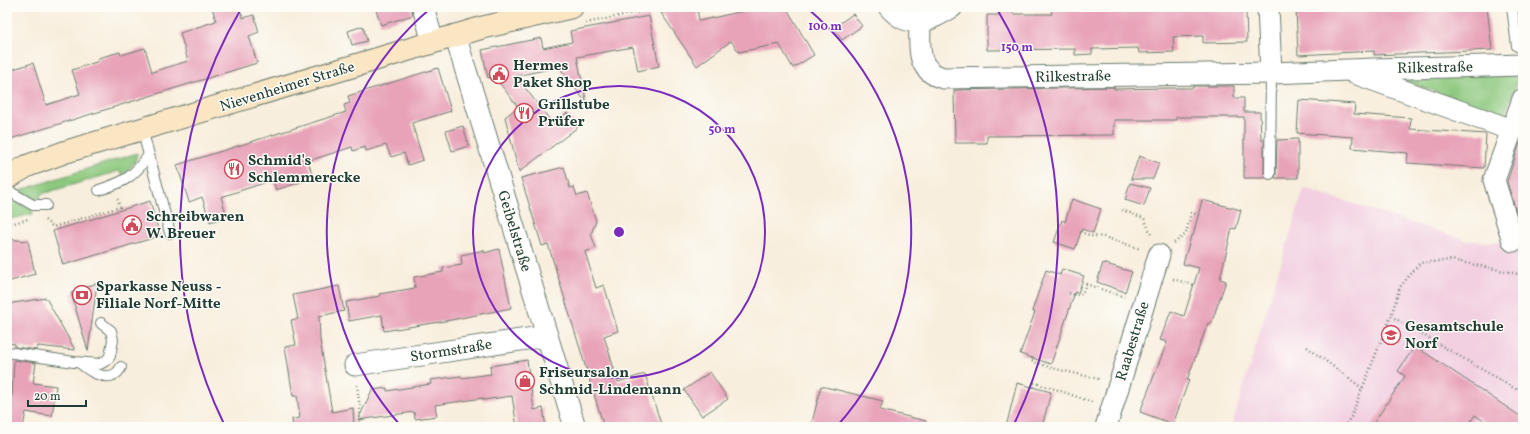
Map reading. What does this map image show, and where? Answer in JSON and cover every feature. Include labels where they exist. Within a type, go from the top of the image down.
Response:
[{"type":"main road","name":"Nievenheimer Straße","points":[[7,178],[27,166],[40,161],[142,129],[456,35],[572,7]]},
{"type":"street","points":[[422,7],[433,42]]},
{"type":"street","points":[[888,7],[899,16],[920,22],[934,18],[952,7]]},
{"type":"street","points":[[1262,74],[1268,7]]},
{"type":"street","name":"Rilkestraße","points":[[920,22],[920,54],[922,60],[929,71],[934,75],[948,78],[1297,73],[1520,56]]},
{"type":"street","name":"Geibelstraße","points":[[456,35],[575,427]]},
{"type":"street","name":"Rilkestraße","points":[[1346,70],[1512,130]]},
{"type":"street","points":[[1513,241],[1494,180],[1523,99]]},
{"type":"street","name":"Raabestraße","points":[[1106,427],[1159,255]]},
{"type":"street","name":"Stormstraße","points":[[355,364],[547,336]]},
{"type":"lane","points":[[1512,7],[1520,56]]},
{"type":"lane","points":[[1262,74],[1270,174]]},
{"type":"lane","points":[[142,129],[170,233]]},
{"type":"lane","points":[[99,190],[128,178],[149,155]]},
{"type":"lane","points":[[7,190],[33,205],[46,205]]},
{"type":"lane","points":[[7,352],[80,363],[100,364],[107,360],[110,356],[113,344],[112,335],[108,328],[101,323]]},
{"type":"lane","points":[[80,363],[90,371],[109,376],[115,374],[121,367]]},
{"type":"path","points":[[40,216],[53,227],[120,208],[114,185]]},
{"type":"path","points":[[1122,210],[1144,218]]},
{"type":"path","points":[[1186,234],[1191,213],[1199,215]]},
{"type":"path","points":[[7,225],[33,218]]},
{"type":"path","points":[[1080,232],[1092,236],[1104,237],[1136,247]]},
{"type":"path","points":[[1344,427],[1351,417],[1391,316],[1400,287],[1420,263],[1452,260],[1523,276]]},
{"type":"path","points":[[1178,280],[1194,285]]},
{"type":"path","points":[[1069,293],[1075,295],[1082,294],[1086,284],[1124,297]]},
{"type":"path","points":[[1391,316],[1517,390],[1523,381]]},
{"type":"path","points":[[1307,347],[1362,388]]},
{"type":"path","points":[[1032,358],[1031,361],[1052,368],[1104,380]]},
{"type":"path","points":[[355,364],[360,409],[360,427]]},
{"type":"path","points":[[1033,387],[1034,384],[1040,385],[1096,403]]},
{"type":"path","points":[[1471,422],[1479,427]]},
{"type":"shaded area","name":"Gesamtschule Norf","points":[[1304,188],[1468,241],[1523,243],[1523,427],[1231,427]]},
{"type":"green space","points":[[1520,74],[1504,116],[1407,82],[1409,76]]},
{"type":"green space","points":[[137,153],[134,163],[122,175],[119,171],[42,194],[40,198],[35,200],[25,196],[21,190]]},
{"type":"green space","points":[[11,200],[32,209],[33,214],[7,220],[8,202]]},
{"type":"building","points":[[212,7],[239,7],[243,18],[254,15],[259,32],[249,36],[257,63],[7,140],[7,71],[33,63],[46,105],[80,94],[72,70],[99,61],[98,58],[120,52],[121,55],[145,48],[152,72],[188,61],[180,33],[216,21]]},
{"type":"building","points":[[375,7],[411,7],[413,15],[381,25]]},
{"type":"building","points":[[697,7],[699,21],[761,7],[786,7],[814,55],[793,68],[779,44],[739,52],[731,41],[697,66],[661,13]]},
{"type":"building","points":[[999,7],[1012,7],[1013,14],[1052,14],[1051,10],[1092,8],[1239,8],[1239,11],[1246,11],[1247,42],[1203,43],[1203,36],[1173,37],[1174,52],[1139,53],[1138,48],[1092,49],[1092,54],[1075,55],[1075,49],[987,50],[987,15],[999,15]]},
{"type":"building","points":[[1296,7],[1487,7],[1492,50],[1374,55],[1374,51],[1298,55]]},
{"type":"building","points":[[853,14],[862,26],[842,40],[833,28]]},
{"type":"building","points":[[649,16],[659,66],[638,71],[633,47],[577,57],[587,104],[559,67],[516,76],[553,124],[567,113],[578,127],[519,172],[505,117],[518,107],[494,76],[488,78],[482,50],[541,38],[543,48],[572,42],[570,31]]},
{"type":"building","points":[[363,26],[367,41],[352,45],[348,31]]},
{"type":"building","points":[[438,68],[451,111],[412,123],[423,160],[408,165],[404,153],[391,157],[386,145],[366,151],[365,147],[353,151],[352,147],[308,161],[313,178],[276,190],[273,180],[221,197],[227,217],[210,222],[202,197],[189,202],[177,165],[346,112],[344,105],[350,103],[348,96]]},
{"type":"building","points":[[1193,86],[1234,86],[1234,98],[1244,98],[1244,112],[1260,112],[1261,140],[1264,140],[1265,178],[1244,178],[1244,117],[1176,117],[1176,120],[1114,120],[1114,135],[987,136],[987,143],[955,143],[954,90],[1114,87],[1114,89],[1193,88]]},
{"type":"building","points":[[1299,100],[1355,104],[1354,114],[1411,118],[1410,129],[1486,134],[1484,168],[1407,163],[1408,153],[1352,148],[1353,137],[1297,133]]},
{"type":"building","points":[[463,126],[469,146],[452,151],[446,131]]},
{"type":"building","points":[[1298,139],[1298,178],[1275,178],[1277,140]]},
{"type":"building","points":[[1520,143],[1523,144],[1523,224],[1520,224],[1507,182]]},
{"type":"building","points":[[1139,156],[1159,163],[1153,179],[1131,179]]},
{"type":"building","points":[[564,167],[570,188],[574,187],[577,196],[587,193],[596,221],[591,234],[596,248],[585,252],[596,288],[604,285],[618,331],[604,336],[618,382],[645,374],[662,427],[604,427],[548,244],[542,246],[521,178]]},
{"type":"building","points":[[1130,183],[1150,188],[1144,206],[1125,200]]},
{"type":"building","points":[[1072,199],[1101,209],[1093,233],[1082,229],[1075,249],[1054,242],[1062,220],[1065,222]]},
{"type":"building","points":[[1202,200],[1241,210],[1236,229],[1232,228],[1220,279],[1226,281],[1211,324],[1208,323],[1173,424],[1140,412],[1167,342],[1160,340],[1171,311],[1184,316],[1199,268],[1183,264],[1191,236],[1193,236]]},
{"type":"building","points":[[150,201],[160,236],[63,265],[53,231]]},
{"type":"building","points":[[7,239],[28,241],[35,274],[7,282]]},
{"type":"building","points":[[499,249],[511,308],[384,331],[382,315],[349,321],[346,302],[380,296],[379,294],[415,288],[414,277],[443,272],[443,268],[462,265],[461,255],[484,250],[484,253]]},
{"type":"building","points":[[1103,263],[1132,272],[1125,292],[1097,282]]},
{"type":"building","points":[[1062,269],[1084,276],[1078,293],[1075,292],[1051,364],[1020,354],[1035,312],[1032,311],[1046,270],[1060,275]]},
{"type":"building","points":[[97,283],[88,351],[71,293]]},
{"type":"building","points":[[339,286],[344,311],[319,316],[320,340],[332,412],[353,408],[354,427],[293,427],[292,419],[300,418],[297,396],[293,396],[285,347],[296,345],[291,320],[298,319],[293,295]]},
{"type":"building","points":[[46,298],[75,350],[38,346],[37,350],[15,347],[15,344],[7,343],[7,304]]},
{"type":"building","points":[[1415,346],[1523,418],[1523,427],[1492,427],[1475,415],[1467,427],[1371,427],[1405,376],[1398,371]]},
{"type":"building","points":[[14,360],[36,363],[33,383],[56,386],[52,416],[26,412],[23,427],[7,427],[7,395],[12,396]]},
{"type":"building","points":[[527,360],[534,410],[543,408],[546,427],[517,427],[512,396],[483,400],[483,398],[435,405],[437,416],[415,419],[414,412],[358,420],[372,390],[387,388],[387,391],[431,384],[430,380],[491,374],[490,366]]},
{"type":"building","points":[[710,372],[728,399],[702,416],[684,390]]},
{"type":"building","points":[[1017,383],[1051,392],[1042,427],[1006,427]]},
{"type":"building","points":[[821,386],[883,401],[880,410],[926,421],[926,427],[811,427]]},
{"type":"place","name":"Hermes Paket Shop","points":[[499,74]]},
{"type":"place","name":"Grillstube Prüfer","points":[[524,113]]},
{"type":"place","name":"Schmid's Schlemmerecke","points":[[234,169]]},
{"type":"place","name":"Schreibwaren W. Breuer","points":[[132,225]]},
{"type":"place","name":"Sparkasse Neuss - Filiale Norf-Mitte","points":[[82,295]]},
{"type":"place","name":"Gesamtschule Norf","points":[[1391,335]]},
{"type":"place","name":"Friseursalon Schmid-Lindemann","points":[[525,381]]}]
